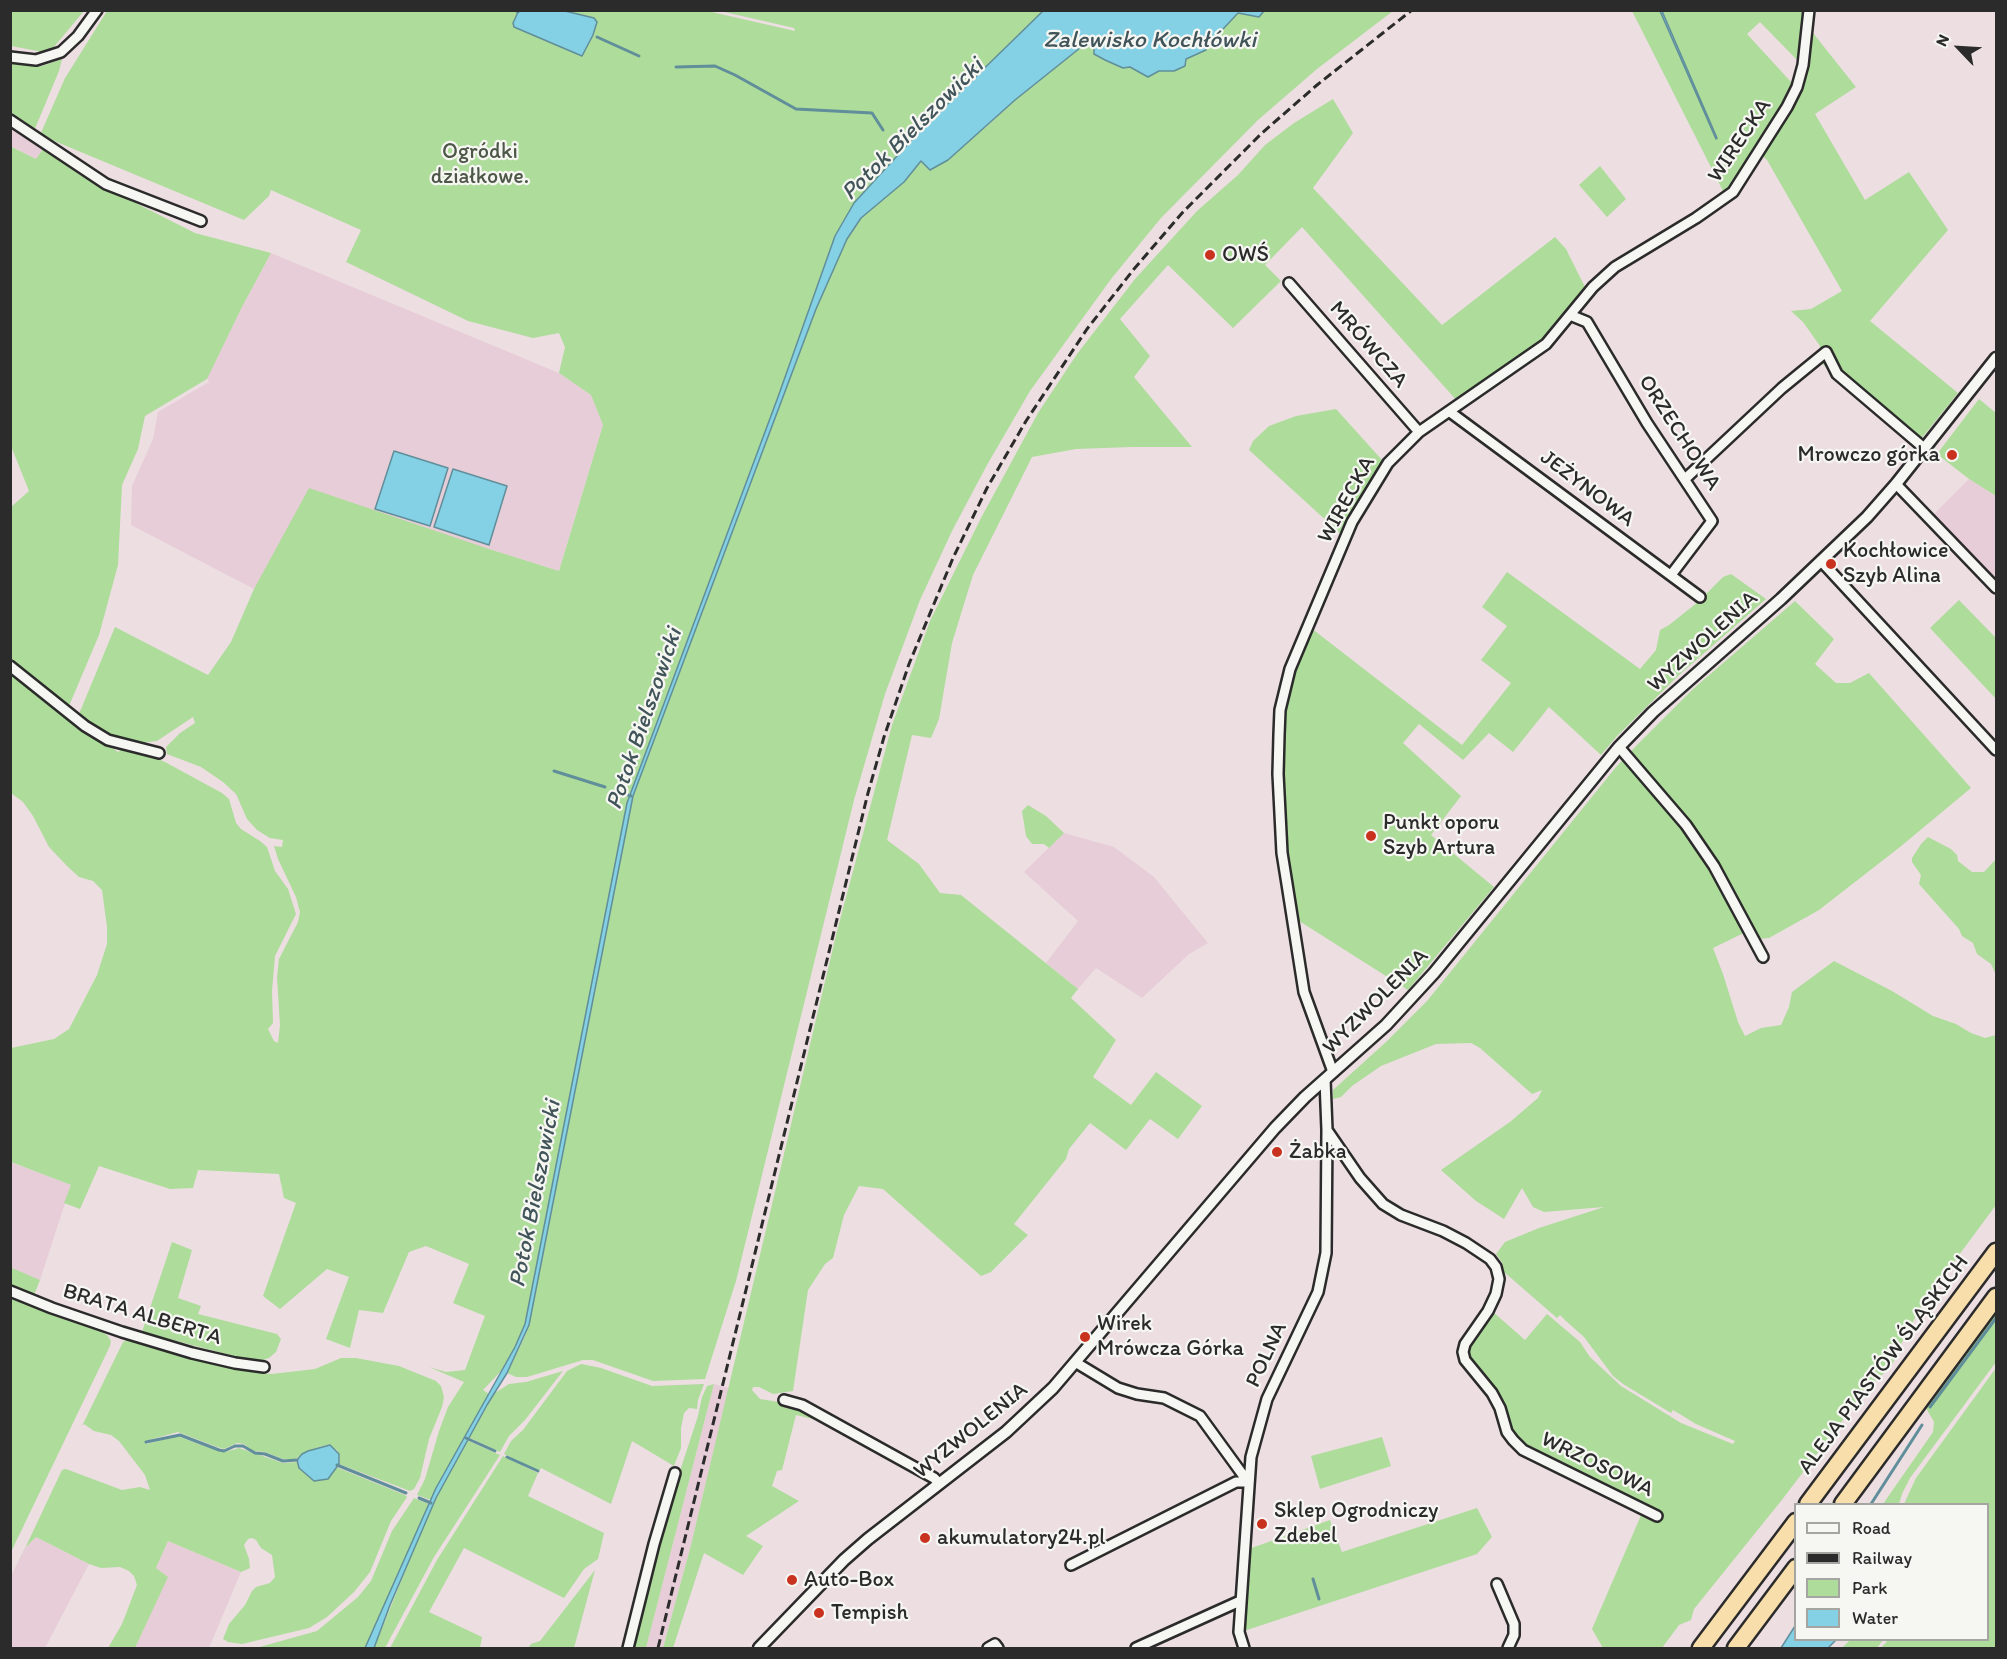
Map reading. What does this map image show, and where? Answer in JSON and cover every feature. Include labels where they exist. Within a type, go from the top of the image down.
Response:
[{"type":"highway","name":"ALEJA PIASTÓW ŚLĄSKICH","points":[[1809,1503],[1996,1252]]},
{"type":"highway","points":[[1844,1503],[1996,1298]]},
{"type":"highway","points":[[1701,1648],[1794,1525]]},
{"type":"highway","points":[[1736,1648],[1794,1571]]},
{"type":"street","points":[[10,57],[36,60],[60,52],[78,36],[97,10]]},
{"type":"street","name":"WIRECKA","points":[[1329,1076],[1304,992],[1282,853],[1278,767],[1280,710],[1297,652],[1352,522],[1388,463],[1419,432],[1546,344],[1593,287],[1615,267],[1696,218],[1733,192],[1787,107],[1797,87],[1803,65],[1809,10]]},
{"type":"street","points":[[10,120],[106,184],[201,221]]},
{"type":"street","name":"MRÓWCZA","points":[[1289,283],[1419,432]]},
{"type":"street","name":"ORZECHOWA","points":[[1570,315],[1587,322],[1647,423],[1712,521],[1671,575]]},
{"type":"street","points":[[1685,480],[1782,388],[1826,352],[1837,374],[1924,448]]},
{"type":"street","name":"WYZWOLENIA","points":[[759,1648],[844,1560],[1020,1420],[1075,1362],[1246,1159],[1282,1120],[1386,1024],[1434,973],[1619,747],[1653,712],[1867,517],[1996,358]]},
{"type":"street","name":"JEŻYNOWA","points":[[1450,412],[1700,597]]},
{"type":"street","points":[[1896,484],[1996,588]]},
{"type":"street","points":[[1821,561],[1996,750]]},
{"type":"street","points":[[10,666],[73,717],[108,740],[159,753]]},
{"type":"street","points":[[1619,747],[1686,825],[1714,866],[1763,957]]},
{"type":"street","name":"POLNA","points":[[1244,1648],[1239,1632],[1240,1600],[1251,1457],[1267,1399],[1292,1344],[1313,1306],[1322,1277],[1326,1244],[1329,1076]]},
{"type":"street","name":"WRZOSOWA","points":[[1327,1130],[1360,1178],[1383,1204],[1401,1215],[1443,1231],[1466,1243],[1490,1258],[1496,1267],[1499,1279],[1496,1294],[1488,1311],[1465,1344],[1463,1352],[1465,1360],[1492,1393],[1500,1408],[1507,1432],[1513,1440],[1522,1450],[1657,1516]]},
{"type":"street","name":"BRATA ALBERTA","points":[[10,1291],[122,1332],[202,1355],[264,1367]]},
{"type":"street","points":[[1075,1362],[1118,1388],[1137,1394],[1164,1398],[1200,1416],[1248,1482]]},
{"type":"street","points":[[784,1400],[802,1405],[934,1478],[939,1483]]},
{"type":"street","points":[[628,1648],[654,1544],[675,1473]]},
{"type":"street","points":[[1071,1565],[1236,1482],[1248,1482]]},
{"type":"street","points":[[1497,1584],[1514,1624],[1514,1635],[1508,1648]]},
{"type":"street","points":[[1136,1648],[1240,1600]]},
{"type":"street","points":[[988,1648],[995,1644],[998,1648]]},
{"type":"shaded area","points":[[10,127],[43,149],[36,159],[11,146]]},
{"type":"shaded area","points":[[271,253],[559,373],[591,395],[603,425],[559,571],[489,549],[254,589],[131,525],[132,486],[153,439],[158,412],[209,382],[207,378]]},
{"type":"shaded area","points":[[1969,479],[1996,496],[1996,580],[1933,515]]},
{"type":"shaded area","points":[[1064,833],[1114,847],[1154,877],[1208,943],[1189,954],[1142,998],[1096,968],[1078,989],[1046,963],[1078,921],[1024,872]]},
{"type":"shaded area","points":[[10,1162],[71,1185],[40,1280],[11,1268]]},
{"type":"shaded area","points":[[714,1384],[729,1388],[691,1545],[663,1648],[646,1648]]},
{"type":"shaded area","points":[[36,1537],[89,1564],[45,1648],[11,1648],[10,1578],[25,1548]]},
{"type":"shaded area","points":[[168,1541],[241,1572],[209,1648],[135,1648],[167,1577],[156,1568]]},
{"type":"green space","name":"Ogródki działkowe.","points":[[703,10],[795,31],[794,28],[720,11],[1044,11],[919,132],[854,203],[835,236],[778,397],[627,803],[528,1316],[503,1369],[483,1390],[489,1394],[431,1500],[417,1495],[425,1479],[448,1407],[464,1382],[429,1367],[446,1372],[465,1370],[485,1316],[453,1303],[469,1264],[426,1246],[409,1252],[383,1313],[359,1310],[350,1348],[326,1339],[349,1277],[327,1269],[280,1309],[263,1296],[296,1203],[284,1198],[279,1174],[198,1170],[193,1188],[170,1189],[99,1166],[80,1209],[64,1203],[71,1185],[11,1162],[11,1048],[54,1039],[69,1029],[97,975],[107,944],[107,927],[102,890],[93,881],[79,877],[49,847],[33,816],[23,802],[11,793],[10,672],[118,752],[125,747],[134,749],[165,762],[222,793],[229,799],[236,823],[241,829],[267,847],[275,871],[288,889],[296,914],[275,956],[272,991],[273,1023],[268,1029],[274,1041],[278,1043],[279,959],[298,922],[300,912],[274,846],[282,847],[283,840],[270,838],[257,830],[247,819],[236,794],[223,782],[201,767],[167,754],[166,747],[180,733],[195,723],[193,717],[157,741],[140,743],[116,738],[97,728],[79,714],[115,627],[208,675],[231,642],[254,589],[309,488],[559,571],[603,425],[591,395],[559,373],[565,347],[559,333],[533,338],[468,321],[346,262],[361,230],[271,190],[269,196],[244,220],[40,135],[65,78],[107,11]]},
{"type":"green space","points":[[1264,10],[1393,11],[1317,69],[1258,120],[1161,218],[1111,279],[1030,391],[952,531],[920,600],[885,694],[854,800],[736,1281],[705,1379],[653,1381],[593,1360],[583,1360],[527,1377],[516,1377],[507,1373],[525,1336],[531,1317],[633,796],[816,309],[847,239],[861,218],[904,182],[921,161],[985,128],[1015,100],[1085,43],[1091,42],[1094,48],[1123,68],[1130,67],[1148,77],[1159,71],[1174,71],[1186,59],[1206,50],[1209,43],[1238,13],[1259,17]]},
{"type":"green space","points":[[10,11],[84,11],[53,48],[43,52],[11,46]]},
{"type":"green space","points":[[1632,11],[1806,11],[1798,61],[1760,22],[1747,34],[1792,83],[1786,93],[1784,105],[1735,181],[1724,193]]},
{"type":"green space","points":[[1811,33],[1856,87],[1815,114],[1865,200],[1909,172],[1948,230],[1870,321],[1958,393],[1917,444],[1819,361],[1820,346],[1803,322],[1791,311],[1811,309],[1842,291],[1767,160],[1761,154],[1803,83]]},
{"type":"green space","points":[[62,59],[34,131],[11,116],[10,64],[42,66]]},
{"type":"green space","points":[[1333,99],[1353,133],[1313,188],[1442,325],[1555,237],[1566,249],[1586,289],[1549,335],[1458,402],[1302,227],[1265,265],[1281,281],[1233,328],[1168,265],[1120,319],[1150,356],[1134,377],[1192,447],[1076,449],[1032,457],[973,575],[952,643],[939,719],[931,738],[912,735],[887,840],[919,864],[940,893],[961,895],[1078,989],[1071,998],[1116,1040],[1093,1077],[1131,1105],[1156,1072],[1202,1106],[1178,1139],[1150,1119],[1126,1150],[1090,1123],[1069,1149],[1066,1159],[1014,1224],[1028,1235],[991,1272],[981,1276],[883,1189],[859,1186],[844,1215],[833,1258],[825,1264],[808,1290],[793,1391],[773,1394],[759,1387],[753,1387],[752,1390],[760,1399],[791,1404],[829,1423],[796,1415],[782,1470],[777,1471],[772,1486],[799,1501],[746,1536],[763,1546],[743,1575],[704,1553],[673,1648],[663,1648],[691,1545],[837,931],[892,725],[930,621],[981,518],[1038,413],[1077,354],[1135,279],[1197,211],[1238,175],[1265,145],[1294,123]]},
{"type":"green space","points":[[10,146],[36,159],[43,149],[80,175],[195,233],[271,253],[207,379],[145,416],[138,449],[122,485],[118,565],[99,635],[69,706],[11,659],[11,507],[29,491],[11,446]]},
{"type":"green space","points":[[1600,166],[1626,199],[1607,217],[1579,185]]},
{"type":"green space","points":[[1979,399],[1996,413],[1996,496],[1969,479],[1937,454]]},
{"type":"green space","points":[[1336,409],[1383,461],[1362,495],[1342,535],[1249,450],[1253,441],[1269,426],[1296,416]]},
{"type":"green space","points":[[1507,572],[1640,669],[1656,650],[1660,630],[1698,602],[1723,577],[1731,574],[1766,599],[1679,675],[1617,736],[1601,755],[1549,707],[1513,752],[1489,733],[1463,760],[1419,724],[1403,743],[1461,796],[1431,835],[1494,887],[1408,990],[1296,919],[1288,867],[1283,710],[1311,628],[1462,745],[1511,683],[1481,660],[1507,626],[1482,607]]},
{"type":"green space","points":[[1959,600],[1996,638],[1996,699],[1930,628]]},
{"type":"green space","points":[[1795,601],[1834,639],[1815,664],[1836,683],[1850,683],[1869,673],[1971,788],[1819,910],[1769,938],[1759,939],[1754,928],[1713,948],[1745,1036],[1761,1028],[1781,1025],[1789,1007],[1792,992],[1834,961],[1892,991],[1933,1016],[1985,1038],[1996,1035],[1996,1205],[1922,1305],[1891,1367],[1868,1387],[1781,1501],[1694,1609],[1691,1620],[1679,1625],[1662,1648],[1603,1648],[1592,1629],[1642,1513],[1528,1450],[1512,1435],[1467,1355],[1468,1346],[1492,1311],[1525,1340],[1547,1314],[1580,1342],[1590,1357],[1621,1386],[1681,1423],[1733,1444],[1735,1441],[1696,1424],[1673,1410],[1671,1413],[1623,1384],[1613,1376],[1584,1337],[1560,1315],[1557,1318],[1504,1272],[1502,1262],[1496,1254],[1505,1242],[1539,1228],[1604,1207],[1544,1212],[1533,1207],[1522,1188],[1504,1219],[1476,1201],[1441,1170],[1510,1122],[1538,1098],[1542,1090],[1532,1094],[1480,1048],[1471,1043],[1436,1044],[1381,1066],[1352,1086],[1341,1097],[1333,1099],[1333,1090],[1427,1001],[1616,767],[1693,689]]},
{"type":"green space","points":[[1028,805],[1046,816],[1064,833],[1049,848],[1044,844],[1032,844],[1026,836],[1022,811]]},
{"type":"green space","points":[[1928,837],[1951,849],[1957,855],[1958,861],[1972,872],[1984,872],[1996,859],[1996,975],[1991,964],[1977,954],[1973,943],[1962,936],[1959,929],[1919,884],[1921,875],[1912,862],[1912,858]]},
{"type":"green space","points":[[172,1242],[192,1250],[178,1298],[201,1306],[198,1314],[277,1334],[281,1339],[276,1352],[269,1358],[257,1362],[142,1332]]},
{"type":"green space","points":[[12,1268],[40,1280],[34,1295],[11,1285]]},
{"type":"green space","points":[[11,1296],[96,1329],[107,1335],[111,1341],[11,1552]]},
{"type":"green space","points":[[1996,1313],[1996,1362],[1910,1478],[1899,1503],[1884,1503],[1933,1432],[1934,1422],[1926,1408]]},
{"type":"green space","points":[[127,1340],[272,1374],[315,1369],[341,1358],[356,1358],[399,1366],[436,1381],[441,1386],[444,1397],[442,1407],[429,1439],[420,1478],[414,1489],[410,1491],[339,1464],[340,1458],[337,1450],[323,1446],[295,1459],[283,1459],[265,1452],[253,1451],[244,1444],[237,1443],[224,1449],[178,1432],[145,1441],[147,1444],[177,1436],[218,1451],[225,1452],[239,1448],[283,1463],[297,1462],[299,1468],[311,1479],[333,1473],[336,1467],[407,1497],[391,1521],[370,1572],[354,1592],[327,1617],[309,1628],[242,1644],[223,1639],[229,1624],[245,1605],[252,1591],[256,1587],[270,1583],[275,1577],[272,1555],[261,1548],[256,1540],[248,1539],[244,1545],[250,1568],[241,1572],[168,1541],[156,1568],[168,1577],[135,1648],[108,1648],[122,1624],[137,1585],[134,1576],[120,1567],[101,1568],[89,1564],[36,1537],[25,1548],[62,1470],[66,1469],[122,1490],[140,1487],[150,1490],[145,1475],[119,1441],[111,1435],[94,1431],[84,1424],[82,1426],[123,1342]]},
{"type":"green space","points":[[581,1364],[601,1368],[652,1386],[704,1384],[697,1409],[689,1408],[684,1413],[681,1448],[674,1466],[632,1441],[611,1504],[541,1468],[539,1471],[504,1454],[511,1441],[523,1430],[567,1371]]},
{"type":"green space","points":[[1996,1368],[1996,1648],[1881,1648],[1887,1641],[1989,1641],[1989,1503],[1904,1503],[1916,1478]]},
{"type":"green space","points":[[563,1371],[525,1420],[509,1436],[500,1452],[468,1437],[495,1393],[509,1384],[526,1382]]},
{"type":"green space","points":[[714,1384],[646,1648],[630,1648],[656,1544],[698,1416],[702,1397],[707,1386]]},
{"type":"green space","points":[[1382,1437],[1391,1466],[1320,1489],[1311,1456]]},
{"type":"green space","points":[[467,1440],[500,1455],[434,1557],[385,1648],[374,1648],[423,1527],[441,1487]]},
{"type":"green space","points":[[503,1456],[538,1473],[528,1496],[604,1533],[598,1559],[584,1569],[564,1598],[464,1548],[429,1612],[482,1637],[480,1648],[390,1648],[437,1560]]},
{"type":"green space","points":[[414,1498],[429,1504],[365,1648],[256,1648],[317,1631],[358,1597],[371,1581],[392,1531]]},
{"type":"green space","points":[[1477,1508],[1492,1537],[1477,1554],[1244,1631],[1246,1550],[1330,1520],[1342,1552]]},
{"type":"green space","points":[[595,1570],[574,1648],[528,1648],[531,1644],[540,1641]]},
{"type":"green space","points":[[1849,1641],[1882,1641],[1877,1648],[1842,1648]]},
{"type":"water","points":[[519,10],[565,11],[594,18],[597,22],[582,56],[514,27],[513,23]]},
{"type":"water","name":"Zalewisko Kochłówki","points":[[1044,10],[1264,11],[1259,17],[1238,13],[1206,50],[1186,59],[1185,66],[1174,71],[1159,71],[1148,77],[1130,67],[1123,68],[1105,60],[1094,54],[1091,42],[1085,44],[1015,100],[948,160],[930,170],[921,161],[904,182],[861,218],[847,239],[816,309],[633,796],[529,1325],[507,1373],[436,1498],[374,1648],[365,1648],[436,1488],[515,1347],[525,1324],[627,803],[778,397],[835,236],[854,203],[919,132]]},
{"type":"water","points":[[1660,11],[1662,11],[1716,139]]},
{"type":"water","points":[[394,451],[448,468],[430,526],[375,509]]},
{"type":"water","points":[[453,469],[507,486],[489,545],[434,527]]},
{"type":"water","points":[[330,1445],[339,1454],[339,1464],[328,1479],[314,1481],[299,1468],[297,1460],[308,1451]]},
{"type":"water","points":[[1794,1628],[1794,1641],[1835,1641],[1828,1648],[1781,1648]]},
{"type":"waterway","points":[[597,37],[639,56]]},
{"type":"waterway","name":"Potok Bielszowicki","points":[[676,67],[715,66],[796,109],[872,113],[883,130]]},
{"type":"waterway","name":"Potok Bielszowicki","points":[[554,771],[605,787]]},
{"type":"waterway","name":"Potok Bielszowicki","points":[[616,791],[631,796]]},
{"type":"waterway","points":[[1930,1407],[1996,1318]]},
{"type":"waterway","points":[[1872,1503],[1922,1425]]},
{"type":"waterway","points":[[146,1442],[180,1435],[219,1450],[224,1451],[235,1446],[243,1446],[255,1453],[283,1461],[297,1460]]},
{"type":"waterway","points":[[466,1438],[495,1451]]},
{"type":"waterway","points":[[507,1457],[538,1471]]},
{"type":"waterway","points":[[337,1465],[406,1493]]},
{"type":"waterway","points":[[419,1498],[431,1503]]},
{"type":"waterway","points":[[1313,1579],[1319,1599]]},
{"type":"railway","points":[[658,1648],[868,793],[909,664],[953,558],[987,488],[1026,421],[1087,329],[1134,269],[1183,212],[1262,133],[1317,85],[1412,10]]},
{"type":"place","name":"OWŚ","points":[[1210,255]]},
{"type":"place","name":"Mrowczo górka","points":[[1952,455]]},
{"type":"place","name":"Kochłowice Szyb Alina","points":[[1831,564]]},
{"type":"place","name":"Punkt oporu Szyb Artura","points":[[1371,836]]},
{"type":"place","name":"Żabka","points":[[1277,1152]]},
{"type":"place","name":"Wirek Mrówcza Górka","points":[[1085,1337]]},
{"type":"place","name":"Sklep Ogrodniczy Zdebel","points":[[1262,1524]]},
{"type":"place","name":"akumulatory24.pl","points":[[925,1538]]},
{"type":"place","name":"Auto-Box","points":[[792,1580]]},
{"type":"place","name":"Tempish","points":[[819,1613]]}]
